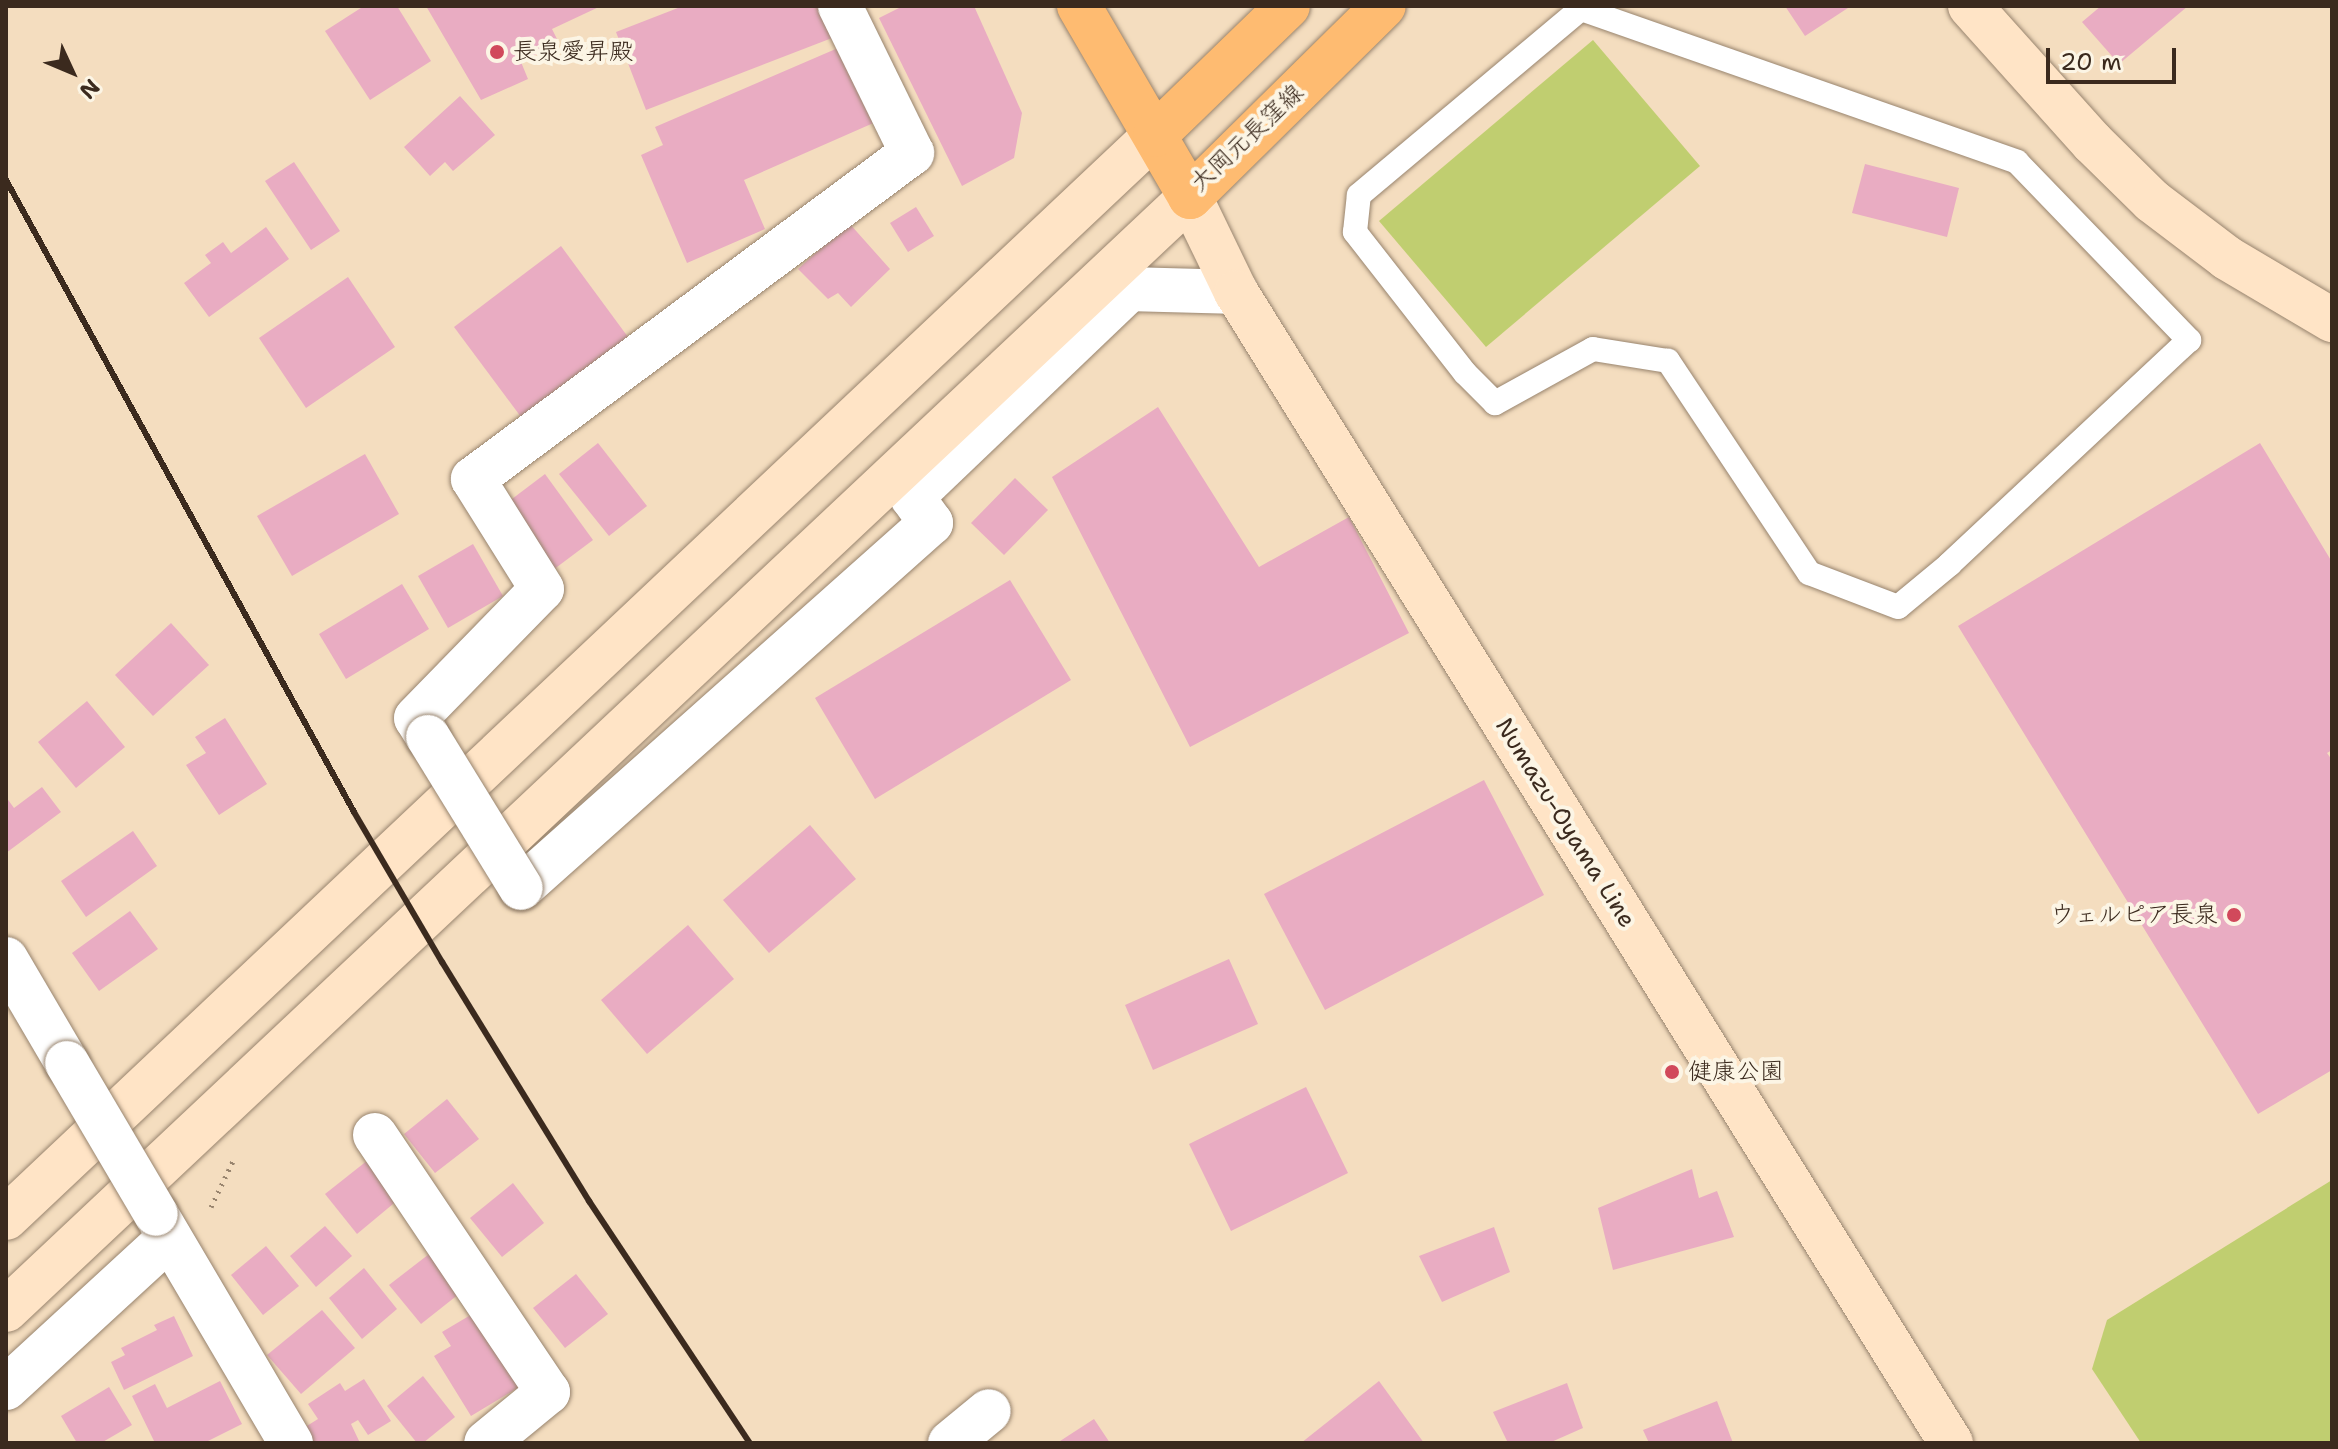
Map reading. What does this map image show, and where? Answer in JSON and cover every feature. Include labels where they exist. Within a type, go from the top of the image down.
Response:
[{"type":"main road","name":"大岡元長窪線","points":[[1079,6],[1190,197],[1384,6]]},
{"type":"main road","points":[[1155,135],[1288,6]]},
{"type":"street","points":[[840,6],[912,153],[473,479],[542,589],[416,718],[521,888],[931,523],[912,497],[1130,289],[1236,292]]},
{"type":"street","points":[[1970,6],[2092,142],[2152,201],[2227,258],[2332,320]]},
{"type":"street","points":[[6,1218],[1155,135]]},
{"type":"street","points":[[6,1310],[1190,197]]},
{"type":"street","name":"Numazu-Oyama Line","points":[[1190,197],[1236,292],[1951,1443]]},
{"type":"street","points":[[6,959],[291,1443]]},
{"type":"street","points":[[375,1135],[548,1392],[486,1443]]},
{"type":"street","points":[[6,1388],[162,1226]]},
{"type":"street","points":[[950,1443],[989,1411]]},
{"type":"lane","points":[[1581,9],[2017,162],[2189,340],[1950,564],[1898,607],[1809,573],[1668,361],[1593,349],[1495,403],[1465,373],[1355,232],[1359,195],[1581,9]]},
{"type":"green space","points":[[1593,40],[1700,166],[1486,347],[1379,221]]},
{"type":"green space","points":[[2332,1180],[2332,1443],[2141,1443],[2092,1369],[2107,1320]]},
{"type":"building","points":[[364,6],[397,6],[431,61],[370,100],[325,31]]},
{"type":"building","name":"長泉愛昇殿","points":[[426,6],[601,6],[552,29],[559,43],[521,62],[528,79],[481,100]]},
{"type":"building","points":[[683,6],[820,6],[832,38],[646,110],[616,32]]},
{"type":"building","points":[[903,6],[974,6],[1022,113],[1014,158],[962,186],[879,18]]},
{"type":"building","points":[[1785,6],[1851,6],[1805,36]]},
{"type":"building","points":[[2101,6],[2188,6],[2119,64],[2082,22]]},
{"type":"building","points":[[845,45],[878,121],[744,180],[765,229],[687,263],[641,155],[663,145],[655,127]]},
{"type":"building","points":[[460,96],[495,135],[453,171],[445,162],[430,176],[404,147]]},
{"type":"building","points":[[294,162],[340,231],[311,250],[265,181]]},
{"type":"building","points":[[1865,164],[1959,188],[1947,237],[1852,213]]},
{"type":"building","points":[[916,207],[934,236],[908,252],[890,223]]},
{"type":"building","points":[[849,223],[890,269],[851,307],[838,293],[828,299],[798,269]]},
{"type":"building","points":[[266,227],[289,259],[209,317],[184,283],[211,263],[205,255],[223,242],[231,253]]},
{"type":"building","points":[[561,246],[628,337],[521,417],[454,327]]},
{"type":"building","points":[[348,277],[395,347],[306,408],[259,338]]},
{"type":"building","points":[[1158,407],[1259,567],[1349,517],[1409,633],[1190,747],[1052,477]]},
{"type":"building","points":[[598,443],[647,506],[609,536],[559,474]]},
{"type":"building","name":"ウェルピア長泉","points":[[2260,443],[2332,562],[2332,750],[2327,753],[2332,760],[2332,1070],[2258,1114],[1958,626]]},
{"type":"building","points":[[365,454],[399,514],[292,576],[257,516]]},
{"type":"building","points":[[545,474],[593,540],[553,570],[504,505]]},
{"type":"building","points":[[1015,478],[1048,510],[1004,555],[971,523]]},
{"type":"building","points":[[473,544],[503,596],[448,628],[418,576]]},
{"type":"building","points":[[1010,580],[1071,680],[875,799],[815,698]]},
{"type":"building","points":[[402,584],[429,629],[346,679],[319,634]]},
{"type":"building","points":[[171,623],[209,665],[153,716],[115,675]]},
{"type":"building","points":[[87,701],[125,747],[76,788],[38,742]]},
{"type":"building","points":[[225,718],[267,784],[219,815],[186,765],[206,753],[195,737]]},
{"type":"building","points":[[1484,780],[1544,895],[1325,1010],[1264,894]]},
{"type":"building","points":[[42,787],[61,812],[6,853],[6,797],[14,808]]},
{"type":"building","points":[[810,825],[856,879],[769,953],[723,900]]},
{"type":"building","points":[[133,831],[157,866],[86,917],[61,881]]},
{"type":"building","points":[[130,911],[158,949],[99,991],[72,953]]},
{"type":"building","points":[[688,925],[734,979],[647,1054],[601,1000]]},
{"type":"building","points":[[1229,959],[1258,1024],[1153,1070],[1125,1005]]},
{"type":"building","points":[[1306,1087],[1348,1173],[1231,1231],[1189,1144]]},
{"type":"building","points":[[447,1099],[479,1139],[435,1173],[404,1134]]},
{"type":"building","points":[[368,1160],[399,1199],[357,1234],[325,1194]]},
{"type":"building","points":[[1692,1169],[1699,1198],[1717,1191],[1734,1237],[1613,1270],[1598,1208]]},
{"type":"building","points":[[513,1183],[544,1223],[502,1257],[470,1218]]},
{"type":"building","points":[[325,1226],[352,1256],[316,1287],[290,1256]]},
{"type":"building","points":[[1494,1227],[1510,1272],[1442,1302],[1419,1256]]},
{"type":"building","points":[[266,1246],[299,1286],[263,1315],[231,1275]]},
{"type":"building","points":[[433,1251],[464,1290],[421,1324],[389,1285]]},
{"type":"building","points":[[364,1268],[397,1309],[362,1339],[329,1298]]},
{"type":"building","points":[[576,1274],[608,1314],[565,1348],[533,1308]]},
{"type":"building","points":[[322,1310],[355,1348],[301,1394],[267,1355]]},
{"type":"building","points":[[479,1310],[524,1384],[471,1416],[434,1356],[451,1346],[442,1332]]},
{"type":"building","points":[[174,1316],[193,1356],[124,1390],[111,1362],[125,1355],[121,1348],[157,1330],[154,1325]]},
{"type":"building","points":[[423,1376],[455,1417],[423,1443],[417,1443],[387,1406]]},
{"type":"building","points":[[364,1379],[391,1421],[368,1435],[358,1420],[351,1424],[360,1443],[299,1443],[294,1434],[318,1419],[308,1404],[340,1383],[345,1391]]},
{"type":"building","points":[[220,1381],[242,1424],[204,1443],[155,1443],[132,1396],[155,1384],[167,1408]]},
{"type":"building","points":[[1379,1381],[1424,1443],[1301,1443]]},
{"type":"building","points":[[1567,1383],[1583,1428],[1549,1443],[1508,1443],[1493,1412]]},
{"type":"building","points":[[109,1387],[132,1425],[101,1443],[77,1443],[61,1416]]},
{"type":"building","points":[[1717,1401],[1733,1443],[1649,1443],[1643,1430]]},
{"type":"building","points":[[1094,1419],[1110,1443],[1057,1443]]},
{"type":"railway","points":[[6,180],[354,812],[442,962],[589,1201],[750,1443]]},
{"type":"place","name":"長泉愛昇殿","points":[[497,52]]},
{"type":"place","name":"ウェルピア長泉","points":[[2234,915]]},
{"type":"place","name":"健康公園","points":[[1672,1072]]}]
